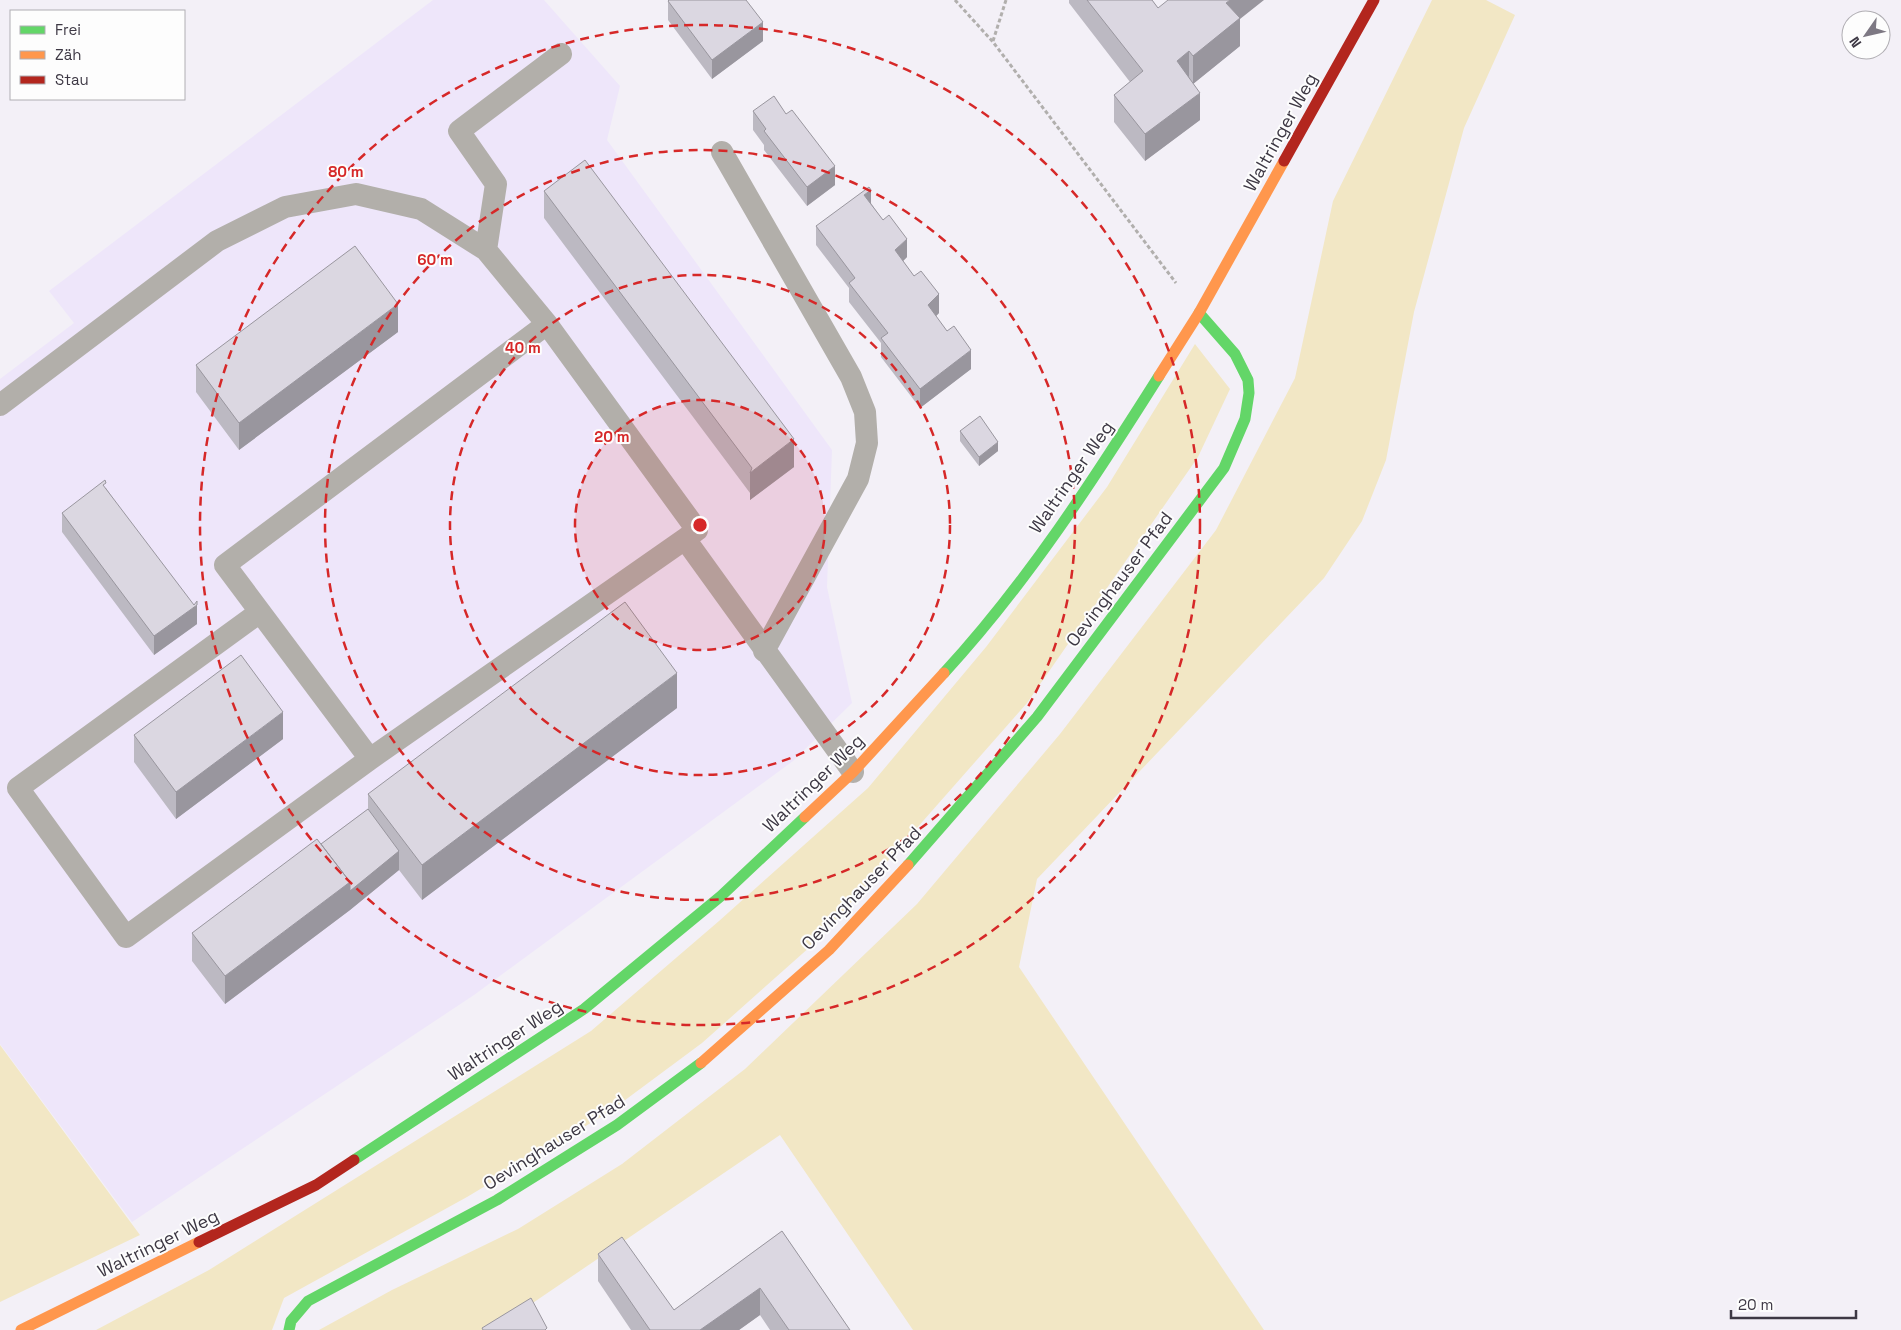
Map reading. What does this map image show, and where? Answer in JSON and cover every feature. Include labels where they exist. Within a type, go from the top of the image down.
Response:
[{"type":"street","name":"Waltringer Weg","points":[[21,1330],[316,1185],[584,1009],[720,896],[853,772],[976,638],[1090,486],[1199,313],[1374,0]]},
{"type":"street","name":"Oevinghauser Pfad","points":[[289,1330],[291,1321],[308,1301],[497,1200],[618,1125],[710,1057],[829,950],[929,842],[1037,717],[1224,468],[1241,430],[1250,396],[1244,368],[1199,313]]},
{"type":"lane","points":[[486,250],[496,184],[459,131],[561,54]]},
{"type":"lane","points":[[722,152],[851,377],[865,412],[867,443],[858,479],[764,651]]},
{"type":"lane","points":[[0,406],[217,241],[285,207],[356,194],[422,209],[486,250],[547,324],[697,530],[370,759],[126,937],[18,788],[260,612]]},
{"type":"lane","points":[[370,759],[225,565],[547,324]]},
{"type":"lane","points":[[685,539],[853,772]]},
{"type":"path","points":[[955,0],[993,42],[1199,313]]},
{"type":"path","points":[[993,42],[1006,0]]},
{"type":"shaded area","points":[[433,0],[544,0],[620,86],[607,140],[832,450],[827,587],[852,703],[793,761],[474,995],[132,1222],[0,1044],[0,379],[74,323],[49,291]]},
{"type":"shaded area","points":[[1432,0],[1486,0],[1515,15],[1464,128],[1414,312],[1386,460],[1362,521],[1324,578],[1037,879],[1019,967],[1264,1330],[913,1330],[780,1135],[493,1330],[319,1330],[392,1290],[518,1229],[622,1164],[745,1069],[917,904],[1060,734],[1216,530],[1295,378],[1333,201]]},
{"type":"shaded area","points":[[1195,344],[1230,389],[1198,457],[1027,703],[820,938],[702,1043],[609,1112],[467,1197],[284,1298],[272,1330],[96,1330],[209,1270],[591,1031],[719,921],[868,788],[986,647],[1107,487]]},
{"type":"shaded area","points":[[0,1045],[140,1235],[0,1302]]},
{"type":"building","points":[[669,0],[746,0],[763,22],[712,60]]},
{"type":"building","points":[[1087,0],[1152,0],[1158,8],[1168,0],[1230,0],[1226,3],[1240,18],[1193,56],[1189,51],[1177,61],[1200,93],[1145,134],[1114,95],[1143,71]]},
{"type":"building","points":[[774,96],[786,114],[792,110],[835,166],[807,187],[764,131],[766,129],[753,111]]},
{"type":"building","points":[[585,160],[794,439],[750,473],[752,468],[544,191]]},
{"type":"building","points":[[869,187],[871,190],[864,195],[883,220],[889,215],[907,239],[895,250],[914,276],[921,271],[939,294],[928,305],[947,331],[954,326],[971,350],[920,389],[881,338],[888,333],[849,283],[855,278],[816,226]]},
{"type":"building","points":[[355,246],[398,304],[239,423],[196,365]]},
{"type":"building","points":[[980,416],[998,442],[979,457],[960,431]]},
{"type":"building","points":[[105,480],[106,483],[103,485],[194,605],[197,601],[197,605],[154,636],[62,513]]},
{"type":"building","points":[[625,602],[677,673],[422,865],[368,794]]},
{"type":"building","points":[[241,655],[283,712],[176,792],[134,735]]},
{"type":"building","points":[[368,809],[399,851],[350,891],[350,882],[321,844]]},
{"type":"building","points":[[317,839],[350,882],[225,976],[192,933]]},
{"type":"building","points":[[782,1231],[850,1330],[789,1330],[760,1288],[700,1330],[650,1330],[598,1254],[622,1237],[674,1310]]},
{"type":"building","points":[[531,1298],[547,1328],[545,1330],[483,1330],[482,1328]]},
{"type":"traffic: fast","points":[[908,865],[1037,717],[1224,468],[1245,419],[1249,393],[1248,380],[1235,354],[1199,313]]},
{"type":"traffic: fast","points":[[944,673],[974,639],[1031,567],[1084,492],[1159,376]]},
{"type":"traffic: fast","points":[[354,1160],[584,1009],[721,896],[805,817]]},
{"type":"traffic: fast","points":[[289,1330],[291,1321],[308,1301],[497,1200],[617,1125],[701,1063]]},
{"type":"traffic: slow","points":[[1159,376],[1199,313],[1284,161]]},
{"type":"traffic: slow","points":[[805,817],[853,772],[944,673]]},
{"type":"traffic: slow","points":[[701,1063],[829,950],[908,865]]},
{"type":"traffic: slow","points":[[21,1330],[199,1242]]},
{"type":"traffic: jam","points":[[1284,161],[1374,0]]},
{"type":"traffic: jam","points":[[199,1242],[316,1185],[354,1160]]}]
